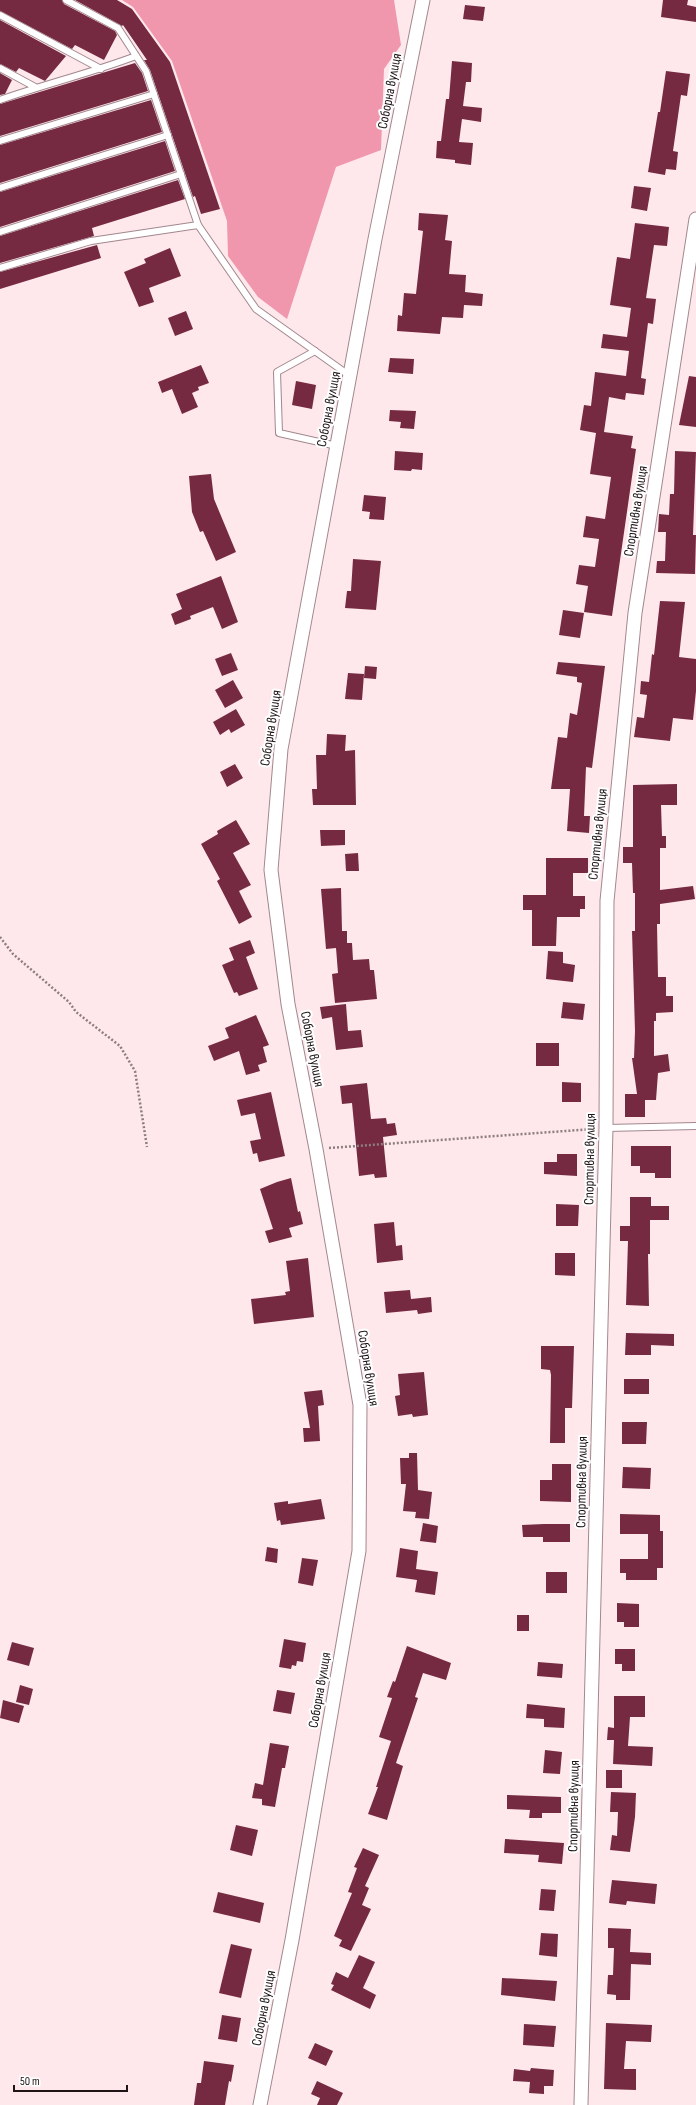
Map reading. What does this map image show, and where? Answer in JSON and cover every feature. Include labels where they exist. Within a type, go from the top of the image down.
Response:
[{"type":"street","name":"Соборна вулиця","points":[[260,2105],[292,1940],[359,1552],[360,1405],[316,1149],[288,1004],[271,870],[281,749],[350,376],[423,0]]},
{"type":"street","name":"Спортивна вулиця","points":[[581,2105],[606,1128],[607,901],[635,613],[696,219]]},
{"type":"lane","points":[[66,0],[118,28],[146,71],[198,225],[256,309],[350,376]]},
{"type":"lane","points":[[0,15],[101,69]]},
{"type":"lane","points":[[0,100],[35,88],[101,69],[136,56]]},
{"type":"lane","points":[[0,68],[35,88]]},
{"type":"lane","points":[[0,141],[154,94]]},
{"type":"lane","points":[[0,188],[168,135]]},
{"type":"lane","points":[[0,232],[181,174]]},
{"type":"lane","points":[[0,268],[91,241],[198,225]]},
{"type":"lane","points":[[315,351],[277,372],[279,433],[337,446]]},
{"type":"lane","points":[[606,1128],[696,1126]]},
{"type":"path","points":[[0,936],[13,954],[69,1002],[76,1012],[120,1046],[135,1071],[147,1147]]},
{"type":"path","points":[[316,1149],[606,1128]]},
{"type":"shaded area","points":[[122,0],[394,0],[401,45],[384,69],[381,150],[336,167],[287,319],[258,297],[228,256],[227,221],[172,61],[133,7]]},
{"type":"building","points":[[0,0],[62,0],[64,4],[115,31],[117,35],[104,60],[75,45],[72,49],[0,11]]},
{"type":"building","points":[[75,0],[117,0],[132,9],[170,62],[220,209],[201,214],[195,196],[193,197],[150,70],[144,60],[147,60],[123,25],[122,26]]},
{"type":"building","points":[[663,0],[688,0],[687,5],[696,7],[696,22],[661,17]]},
{"type":"building","points":[[465,5],[485,7],[483,21],[463,19]]},
{"type":"building","points":[[0,20],[66,56],[45,81],[19,68],[16,72],[0,64]]},
{"type":"building","points":[[452,61],[472,63],[471,82],[466,82],[463,106],[482,108],[481,122],[462,119],[459,142],[473,143],[471,165],[455,163],[455,160],[436,158],[437,141],[441,141],[446,99],[449,99]]},
{"type":"building","points":[[135,63],[142,73],[148,91],[0,136],[0,104]]},
{"type":"building","points":[[666,71],[690,74],[687,96],[681,95],[673,151],[678,152],[676,170],[666,169],[665,175],[648,172],[658,112],[660,112]]},
{"type":"building","points":[[0,73],[12,80],[5,94],[0,95]]},
{"type":"building","points":[[151,100],[162,132],[0,183],[0,145]]},
{"type":"building","points":[[165,141],[175,171],[0,227],[0,192]]},
{"type":"building","points":[[178,180],[185,199],[92,228],[94,236],[0,263],[0,236]]},
{"type":"building","points":[[634,186],[651,188],[647,211],[631,208]]},
{"type":"building","points":[[419,213],[448,215],[445,240],[452,241],[449,274],[466,275],[465,292],[483,294],[482,306],[464,305],[463,318],[442,317],[440,334],[397,331],[398,315],[402,316],[404,293],[416,294],[423,231],[418,230]]},
{"type":"building","points":[[635,223],[669,227],[667,246],[654,245],[646,298],[656,299],[653,324],[648,323],[641,378],[646,379],[644,395],[626,393],[625,400],[609,397],[604,432],[633,436],[631,448],[636,449],[612,616],[584,612],[588,586],[576,584],[579,565],[595,567],[599,539],[583,537],[586,516],[605,519],[611,477],[590,474],[596,433],[580,430],[584,405],[591,406],[595,372],[626,376],[629,351],[601,348],[603,334],[627,337],[631,308],[610,305],[617,257],[630,259]]},
{"type":"building","points":[[97,245],[101,258],[0,289],[0,272]]},
{"type":"building","points":[[170,248],[181,276],[149,288],[154,302],[139,307],[124,272],[146,263],[144,259]]},
{"type":"building","points":[[186,311],[193,329],[175,336],[168,318]]},
{"type":"building","points":[[390,358],[414,359],[413,374],[388,372]]},
{"type":"building","points":[[201,365],[209,383],[198,387],[199,390],[192,393],[198,407],[182,414],[172,389],[162,393],[158,382]]},
{"type":"building","points":[[689,376],[696,377],[696,427],[679,425]]},
{"type":"building","points":[[296,381],[316,385],[312,409],[292,405]]},
{"type":"building","points":[[390,410],[416,411],[414,429],[400,428],[401,422],[389,421]]},
{"type":"building","points":[[395,451],[423,453],[422,470],[394,470]]},
{"type":"building","points":[[675,451],[696,452],[693,535],[696,535],[695,574],[656,573],[657,561],[665,561],[666,532],[658,532],[659,514],[669,515],[670,494],[674,494]]},
{"type":"building","points":[[211,474],[214,499],[236,552],[216,561],[203,531],[200,532],[192,512],[189,476]]},
{"type":"building","points":[[364,495],[386,497],[384,520],[369,519],[370,512],[362,511]]},
{"type":"building","points":[[353,559],[381,561],[376,610],[345,608],[347,591],[351,591]]},
{"type":"building","points":[[221,576],[238,622],[222,629],[213,607],[190,616],[191,619],[175,625],[171,614],[182,609],[176,594]]},
{"type":"building","points":[[660,601],[685,602],[679,657],[696,659],[696,691],[693,720],[673,718],[670,741],[634,737],[637,717],[644,718],[647,695],[640,694],[641,681],[649,682],[652,654],[654,655]]},
{"type":"building","points":[[563,610],[584,613],[580,638],[559,635]]},
{"type":"building","points":[[231,653],[238,670],[222,676],[215,659]]},
{"type":"building","points":[[558,662],[605,666],[592,768],[586,767],[584,816],[590,816],[589,833],[567,831],[570,789],[551,789],[558,737],[567,738],[570,713],[577,715],[582,683],[577,682],[577,677],[556,674]]},
{"type":"building","points":[[365,666],[377,667],[376,679],[364,678]]},
{"type":"building","points":[[348,673],[364,674],[362,700],[345,699]]},
{"type":"building","points":[[233,680],[243,698],[225,708],[215,690]]},
{"type":"building","points":[[236,709],[245,725],[231,733],[229,729],[220,735],[213,722]]},
{"type":"building","points":[[327,734],[346,735],[345,751],[355,750],[356,805],[313,805],[312,789],[317,789],[316,755],[326,755]]},
{"type":"building","points":[[235,764],[243,778],[227,787],[220,772]]},
{"type":"building","points":[[677,784],[677,805],[661,805],[662,836],[666,836],[666,848],[660,848],[660,890],[693,886],[695,899],[660,904],[660,924],[657,924],[658,977],[666,977],[666,996],[673,996],[673,1012],[656,1013],[656,1021],[654,1021],[654,1056],[668,1054],[670,1071],[658,1073],[656,1100],[645,1100],[645,1117],[625,1117],[625,1094],[637,1094],[632,1058],[634,1058],[635,1031],[632,931],[635,931],[635,893],[633,893],[632,863],[623,863],[623,847],[633,847],[633,785]]},
{"type":"building","points":[[236,820],[250,844],[233,853],[251,885],[239,891],[252,917],[239,924],[217,881],[220,879],[201,844],[218,834],[217,831]]},
{"type":"building","points":[[320,830],[345,830],[345,845],[321,846]]},
{"type":"building","points":[[358,853],[359,871],[346,871],[345,854]]},
{"type":"building","points":[[546,858],[588,858],[588,873],[573,873],[573,896],[585,896],[585,909],[580,909],[580,917],[557,917],[556,946],[532,946],[532,910],[523,910],[523,895],[546,895]]},
{"type":"building","points":[[341,888],[342,931],[347,931],[347,943],[352,943],[353,960],[369,959],[370,970],[374,970],[377,999],[335,1003],[332,974],[338,973],[336,948],[326,949],[321,889]]},
{"type":"building","points":[[250,940],[255,953],[246,957],[258,989],[239,996],[237,992],[234,993],[222,965],[234,960],[229,948]]},
{"type":"building","points":[[548,951],[563,952],[563,963],[575,965],[573,982],[546,979]]},
{"type":"building","points":[[563,1002],[585,1004],[583,1020],[561,1018]]},
{"type":"building","points":[[346,1004],[348,1031],[361,1030],[363,1047],[336,1050],[332,1017],[322,1019],[320,1007]]},
{"type":"building","points":[[256,1015],[269,1045],[263,1047],[267,1062],[258,1065],[260,1071],[246,1075],[239,1051],[214,1061],[208,1046],[229,1038],[225,1028]]},
{"type":"building","points":[[536,1043],[559,1043],[559,1066],[536,1066]]},
{"type":"building","points":[[562,1082],[581,1083],[581,1102],[562,1102]]},
{"type":"building","points":[[367,1083],[371,1119],[386,1118],[387,1124],[395,1123],[397,1135],[383,1137],[387,1177],[375,1178],[374,1174],[359,1176],[352,1103],[342,1104],[340,1086]]},
{"type":"building","points":[[271,1092],[285,1156],[259,1162],[257,1153],[253,1154],[250,1141],[261,1139],[255,1113],[241,1116],[237,1100]]},
{"type":"building","points":[[631,1146],[671,1146],[671,1178],[655,1178],[655,1173],[640,1173],[640,1166],[631,1166]]},
{"type":"building","points":[[557,1154],[577,1154],[577,1176],[544,1174],[544,1162],[557,1162]]},
{"type":"building","points":[[291,1178],[298,1212],[300,1211],[303,1224],[289,1228],[292,1237],[269,1243],[265,1231],[273,1229],[260,1189]]},
{"type":"building","points":[[630,1197],[651,1197],[651,1206],[669,1206],[669,1220],[650,1220],[650,1254],[648,1254],[649,1306],[626,1305],[628,1241],[620,1241],[620,1226],[630,1226]]},
{"type":"building","points":[[556,1204],[579,1205],[578,1226],[556,1226]]},
{"type":"building","points":[[394,1222],[396,1246],[402,1245],[403,1260],[377,1263],[374,1224]]},
{"type":"building","points":[[555,1253],[575,1253],[575,1276],[555,1275]]},
{"type":"building","points":[[308,1258],[314,1317],[254,1324],[251,1299],[286,1295],[285,1292],[290,1291],[286,1261]]},
{"type":"building","points":[[410,1290],[411,1299],[431,1297],[432,1312],[418,1314],[417,1310],[386,1313],[384,1292]]},
{"type":"building","points":[[626,1333],[674,1334],[674,1346],[651,1345],[651,1355],[625,1355]]},
{"type":"building","points":[[541,1346],[574,1346],[572,1408],[565,1408],[565,1443],[550,1443],[551,1375],[550,1370],[541,1369]]},
{"type":"building","points":[[424,1372],[428,1415],[413,1417],[412,1414],[398,1416],[395,1396],[400,1395],[398,1374]]},
{"type":"building","points":[[624,1379],[649,1379],[649,1394],[624,1394]]},
{"type":"building","points":[[322,1390],[324,1405],[318,1406],[320,1441],[304,1442],[303,1428],[310,1428],[304,1392]]},
{"type":"building","points":[[622,1422],[647,1422],[646,1444],[622,1444]]},
{"type":"building","points":[[409,1453],[417,1453],[418,1490],[432,1492],[429,1519],[415,1518],[416,1512],[403,1511],[406,1484],[401,1484],[400,1458],[409,1458]]},
{"type":"building","points":[[552,1464],[571,1464],[571,1502],[540,1501],[540,1480],[552,1480]]},
{"type":"building","points":[[623,1467],[651,1468],[650,1489],[622,1488]]},
{"type":"building","points":[[321,1499],[325,1519],[281,1525],[280,1520],[277,1521],[274,1503],[288,1501],[288,1504]]},
{"type":"building","points":[[620,1514],[660,1515],[660,1531],[663,1531],[663,1568],[657,1568],[657,1580],[626,1580],[626,1573],[620,1573],[620,1559],[648,1559],[648,1534],[620,1534]]},
{"type":"building","points":[[423,1523],[438,1526],[436,1543],[420,1541]]},
{"type":"building","points":[[570,1524],[570,1542],[543,1542],[543,1537],[523,1537],[522,1525]]},
{"type":"building","points":[[267,1547],[278,1549],[277,1563],[265,1561]]},
{"type":"building","points":[[400,1548],[418,1551],[416,1569],[438,1572],[435,1595],[415,1592],[417,1580],[396,1577]]},
{"type":"building","points":[[302,1558],[318,1560],[313,1586],[298,1583]]},
{"type":"building","points":[[546,1572],[567,1572],[567,1593],[546,1593]]},
{"type":"building","points":[[617,1603],[639,1604],[639,1627],[624,1627],[624,1622],[617,1622]]},
{"type":"building","points":[[517,1615],[529,1615],[529,1631],[517,1631]]},
{"type":"building","points":[[284,1639],[306,1643],[303,1662],[297,1661],[296,1666],[292,1665],[291,1669],[279,1667]]},
{"type":"building","points":[[12,1642],[34,1648],[29,1666],[7,1660]]},
{"type":"building","points":[[407,1646],[451,1663],[446,1680],[423,1673],[415,1697],[418,1698],[396,1763],[403,1766],[387,1820],[368,1814],[378,1787],[376,1787],[391,1741],[379,1737],[392,1698],[387,1697],[393,1681],[395,1682]]},
{"type":"building","points":[[615,1649],[635,1649],[635,1671],[622,1671],[622,1664],[615,1664]]},
{"type":"building","points":[[538,1662],[563,1664],[562,1678],[537,1676]]},
{"type":"building","points":[[20,1685],[33,1689],[29,1705],[16,1702]]},
{"type":"building","points":[[277,1690],[295,1693],[291,1714],[273,1711]]},
{"type":"building","points":[[614,1696],[645,1696],[645,1717],[630,1717],[628,1746],[653,1747],[652,1766],[613,1764],[614,1740],[607,1740],[608,1727],[614,1728]]},
{"type":"building","points":[[3,1700],[24,1706],[19,1723],[0,1718]]},
{"type":"building","points":[[527,1704],[565,1708],[564,1728],[544,1727],[544,1719],[526,1718]]},
{"type":"building","points":[[270,1743],[289,1746],[285,1768],[282,1768],[275,1807],[262,1805],[262,1799],[252,1798],[255,1783],[263,1785]]},
{"type":"building","points":[[545,1750],[562,1752],[560,1774],[543,1773]]},
{"type":"building","points":[[606,1770],[622,1770],[622,1788],[606,1788]]},
{"type":"building","points":[[611,1792],[636,1793],[635,1817],[630,1852],[610,1850],[612,1835],[617,1836],[618,1812],[610,1812]]},
{"type":"building","points":[[507,1795],[561,1797],[561,1813],[542,1813],[542,1818],[529,1818],[530,1810],[507,1809]]},
{"type":"building","points":[[236,1825],[258,1830],[252,1856],[230,1850]]},
{"type":"building","points":[[505,1839],[564,1843],[562,1864],[538,1862],[539,1855],[504,1853]]},
{"type":"building","points":[[363,1848],[379,1855],[365,1886],[369,1888],[362,1905],[371,1909],[351,1951],[339,1946],[342,1940],[334,1936],[352,1893],[348,1892],[357,1868],[354,1867]]},
{"type":"building","points":[[612,1880],[657,1884],[655,1904],[627,1901],[626,1905],[609,1903]]},
{"type":"building","points":[[541,1889],[556,1890],[554,1911],[539,1910]]},
{"type":"building","points":[[218,1892],[264,1903],[260,1923],[213,1912]]},
{"type":"building","points":[[608,1928],[631,1929],[630,1952],[651,1953],[651,1965],[631,1964],[630,2000],[616,2000],[616,1995],[607,1994],[608,1975],[613,1975],[614,1948],[608,1948]]},
{"type":"building","points":[[541,1933],[558,1934],[557,1957],[539,1955]]},
{"type":"building","points":[[231,1944],[252,1949],[241,1998],[219,1993]]},
{"type":"building","points":[[359,1955],[375,1962],[363,1988],[376,1995],[370,2009],[331,1990],[334,1985],[331,1984],[336,1972],[348,1978]]},
{"type":"building","points":[[502,1978],[557,1981],[555,2001],[501,1995]]},
{"type":"building","points":[[222,2015],[241,2018],[237,2042],[218,2039]]},
{"type":"building","points":[[606,2023],[652,2025],[651,2042],[626,2041],[624,2069],[636,2069],[636,2090],[604,2089]]},
{"type":"building","points":[[524,2024],[556,2026],[554,2047],[523,2045]]},
{"type":"building","points":[[315,2043],[333,2051],[326,2066],[308,2058]]},
{"type":"building","points":[[204,2061],[234,2065],[231,2082],[229,2081],[225,2105],[194,2105],[197,2083],[201,2083]]},
{"type":"building","points":[[531,2068],[554,2070],[553,2086],[544,2086],[544,2094],[529,2093],[530,2082],[513,2081],[514,2069],[530,2071]]},
{"type":"building","points":[[317,2081],[343,2093],[337,2105],[317,2105],[320,2098],[311,2094]]}]
